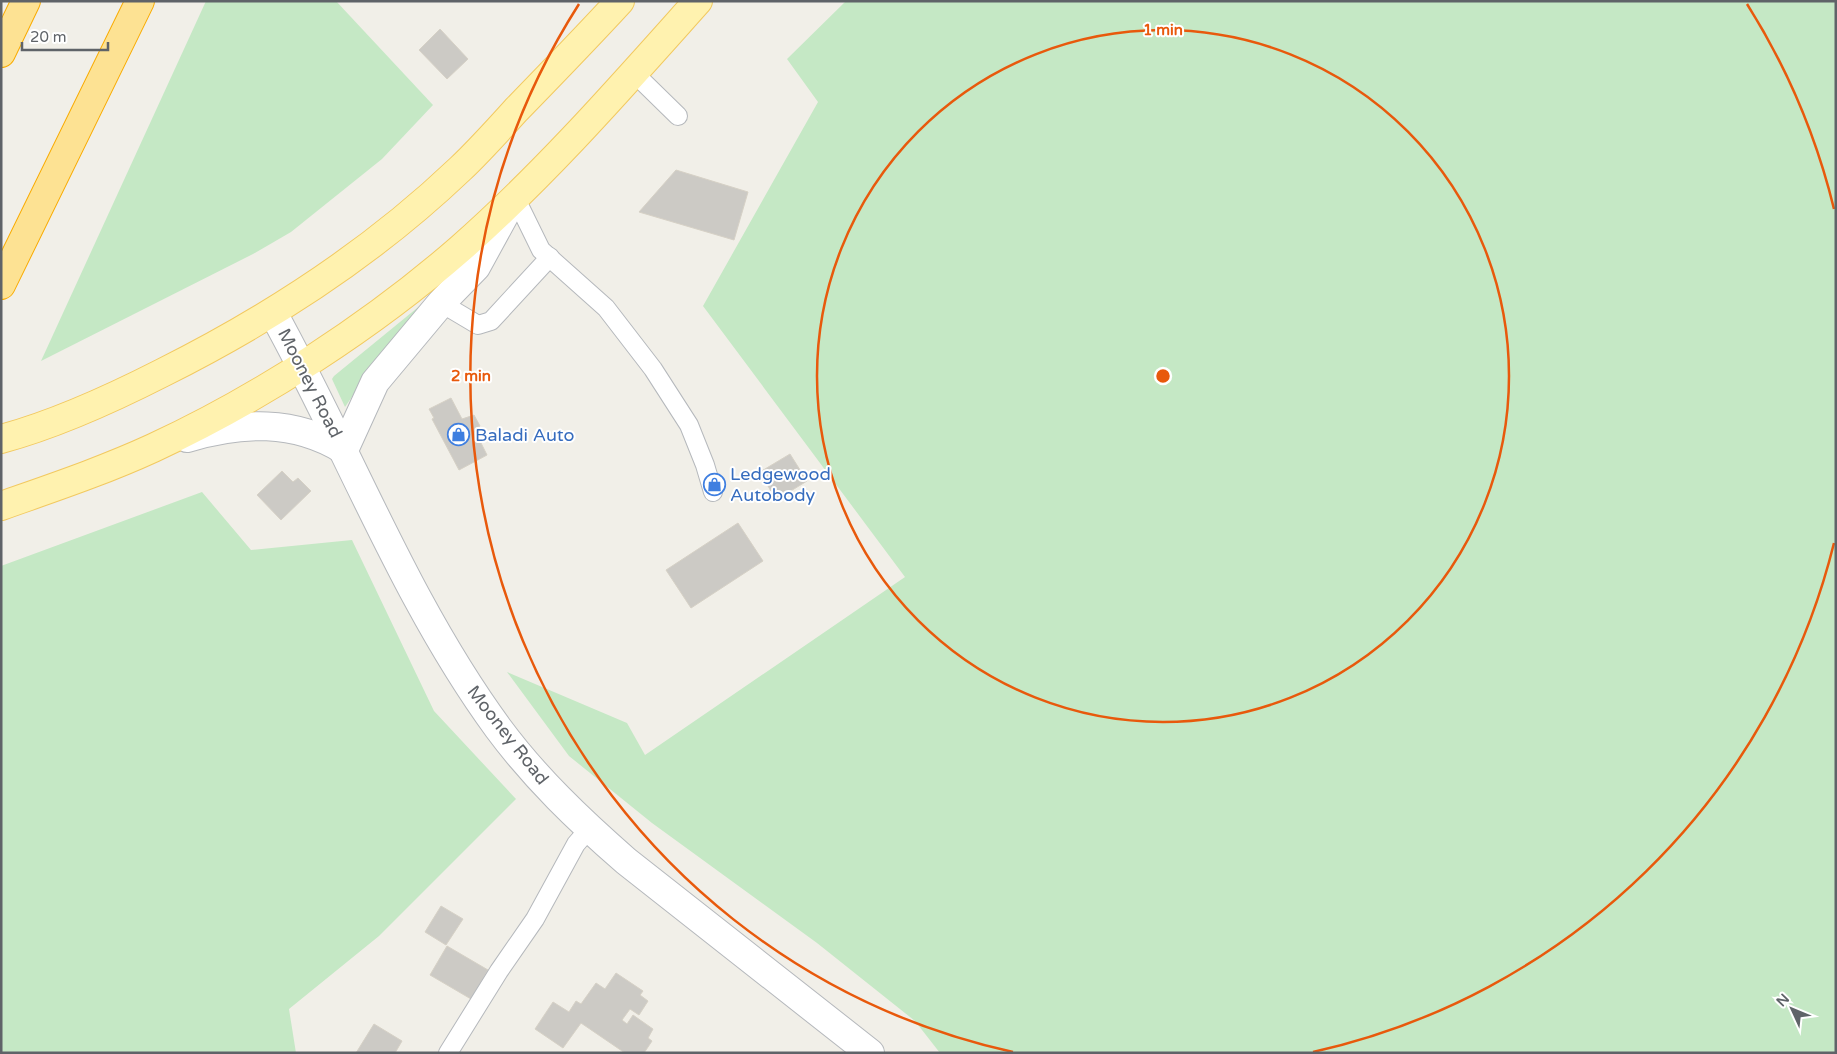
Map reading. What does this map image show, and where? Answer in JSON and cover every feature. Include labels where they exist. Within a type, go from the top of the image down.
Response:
[{"type":"highway","points":[[1,53],[26,1]]},
{"type":"highway","points":[[1,285],[140,1]]},
{"type":"main road","points":[[1,439],[25,433],[122,394],[207,351],[273,313],[354,258],[400,222],[460,169],[620,1]]},
{"type":"main road","points":[[1,506],[81,478],[154,448],[216,416],[302,365],[355,329],[439,266],[515,197],[634,72],[698,1]]},
{"type":"street","points":[[154,448],[229,427],[258,426],[304,431],[323,437],[344,450],[375,382],[441,303],[476,268],[515,197]]},
{"type":"street","name":"Mooney Road","points":[[273,313],[302,365],[404,570],[461,673],[498,728],[540,779],[589,829],[626,861],[870,1053]]},
{"type":"lane","points":[[634,72],[678,116]]},
{"type":"lane","points":[[515,197],[541,250],[606,308],[653,369],[689,425],[706,465],[713,492]]},
{"type":"lane","points":[[441,303],[478,325],[491,321],[550,257]]},
{"type":"lane","points":[[448,1053],[499,971],[535,919],[576,844],[589,829]]},
{"type":"green space","points":[[206,1],[336,1],[433,105],[382,159],[291,232],[253,254],[41,361]]},
{"type":"green space","points":[[846,1],[1836,1],[1836,1053],[940,1053],[915,1021],[817,943],[652,823],[569,756],[507,672],[627,723],[645,755],[905,577],[703,306],[818,102],[787,59]]},
{"type":"green space","points":[[422,304],[377,360],[345,407],[332,379],[334,376]]},
{"type":"green space","points":[[202,492],[251,550],[352,540],[434,711],[516,799],[379,936],[289,1009],[296,1053],[1,1053],[1,566]]},
{"type":"building","points":[[440,29],[468,59],[447,79],[419,50]]},
{"type":"building","points":[[676,170],[748,192],[734,240],[639,212]]},
{"type":"building","name":"Baladi Auto","points":[[451,398],[462,419],[474,415],[480,426],[474,429],[487,455],[459,470],[432,419],[434,418],[429,409]]},
{"type":"building","points":[[790,454],[807,481],[776,500],[760,472]]},
{"type":"building","points":[[282,471],[293,482],[298,478],[311,491],[281,520],[257,495]]},
{"type":"building","points":[[738,523],[763,561],[691,608],[666,570]]},
{"type":"building","points":[[441,906],[463,919],[446,945],[425,932]]},
{"type":"building","points":[[447,946],[488,970],[471,999],[430,975]]},
{"type":"building","points":[[616,973],[643,991],[640,995],[648,1001],[639,1015],[630,1009],[622,1020],[627,1024],[633,1015],[653,1029],[648,1038],[652,1041],[644,1053],[625,1053],[581,1023],[563,1048],[535,1029],[553,1002],[569,1012],[576,1001],[581,1004],[596,983],[605,989]]},
{"type":"building","points":[[374,1024],[402,1041],[395,1053],[356,1053]]},
{"type":"place","name":"Baladi Auto","points":[[459,435]]},
{"type":"place","name":"Ledgewood Autobody","points":[[714,484]]}]
